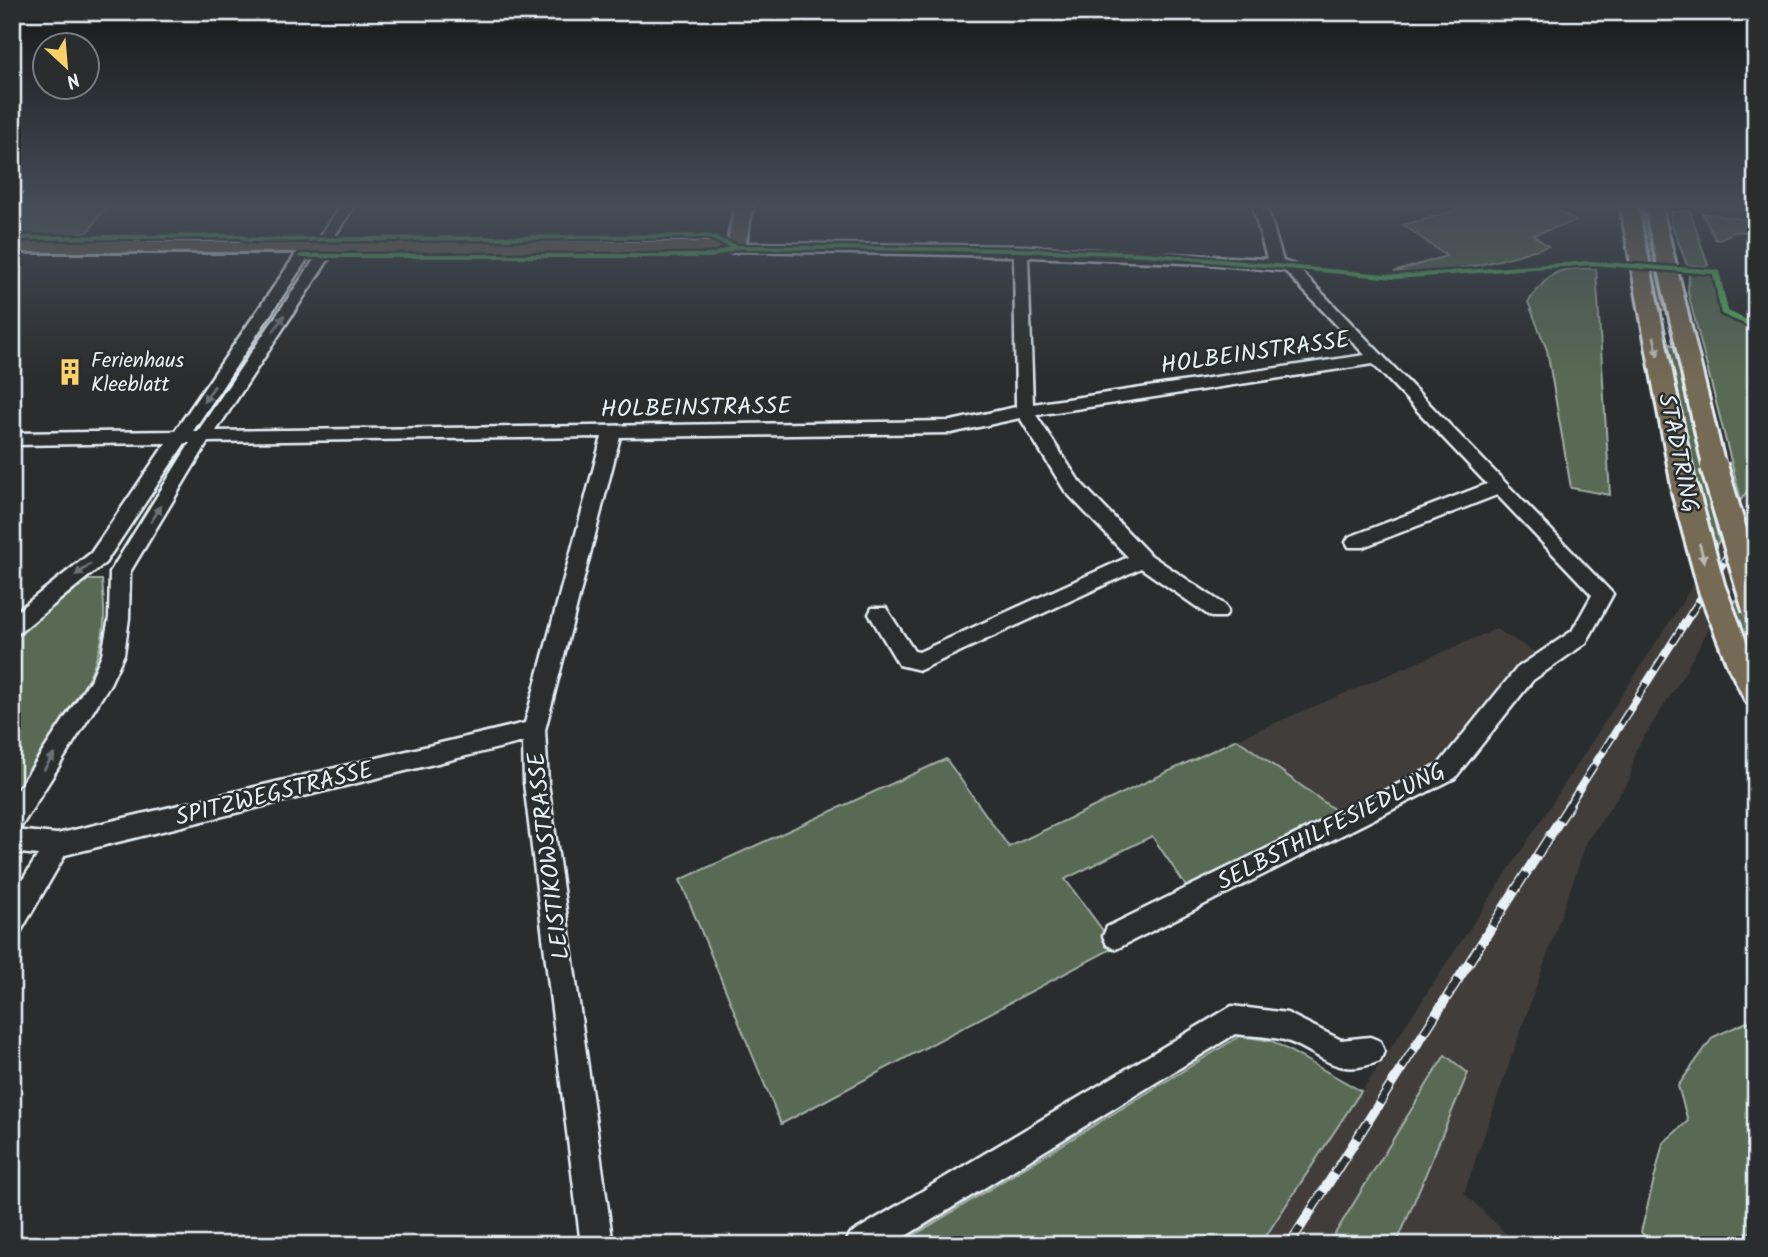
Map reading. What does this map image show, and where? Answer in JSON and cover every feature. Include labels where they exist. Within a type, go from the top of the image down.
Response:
[{"type":"main road","name":"STADTRING","points":[[1639,263],[1684,487],[1712,589],[1756,695]]},
{"type":"main road","name":"STADTRING","points":[[1667,263],[1714,466],[1756,609]]},
{"type":"street","points":[[12,627],[98,558],[180,436],[307,263]]},
{"type":"street","points":[[12,819],[99,684],[110,660],[119,618],[120,572],[309,263]]},
{"type":"street","points":[[1021,263],[1025,411],[1072,486],[1142,559],[1218,611]]},
{"type":"street","points":[[1228,263],[1283,266]]},
{"type":"street","points":[[1282,263],[1498,486],[1356,542]]},
{"type":"street","name":"HOLBEINSTRASSE","points":[[12,439],[951,427],[1025,411],[1374,359]]},
{"type":"street","name":"LEISTIKOWSTRASSE","points":[[597,1245],[536,783],[534,730],[612,433]]},
{"type":"street","name":"SELBSTHILFESIEDLUNG","points":[[1116,936],[1447,771],[1525,674],[1579,637],[1602,594],[1498,486]]},
{"type":"street","points":[[879,614],[907,659],[920,661],[1142,559]]},
{"type":"street","name":"SPITZWEGSTRASSE","points":[[12,841],[57,845],[534,730]]},
{"type":"street","points":[[12,922],[57,845]]},
{"type":"street","points":[[861,1245],[1232,1020],[1287,1027],[1339,1054],[1370,1051]]},
{"type":"shaded area","points":[[1756,478],[1756,544],[1681,679],[1635,751],[1630,779],[1587,841],[1464,1193],[1518,1245],[1397,1245],[1468,1074],[1445,1055],[1328,1245],[1260,1245],[1683,601]]},
{"type":"shaded area","points":[[1496,629],[1538,654],[1440,768],[1343,816],[1237,739]]},
{"type":"green space","points":[[1424,263],[1487,263],[1435,272],[1394,272]]},
{"type":"green space","points":[[1648,263],[1654,263],[1665,310],[1657,308]]},
{"type":"green space","points":[[1686,263],[1707,263],[1708,265],[1706,267]]},
{"type":"green space","points":[[1596,268],[1610,495],[1571,488],[1547,350],[1528,302],[1543,283],[1556,273],[1563,270]]},
{"type":"green space","points":[[1689,273],[1712,276],[1716,298],[1723,311],[1735,321],[1756,330],[1756,478],[1741,500],[1688,293]]},
{"type":"green space","points":[[1665,345],[1674,346],[1719,541],[1712,551]]},
{"type":"green space","points":[[88,580],[102,580],[104,607],[100,646],[93,668],[69,713],[12,796],[12,638]]},
{"type":"green space","points":[[1738,597],[1756,645],[1756,665],[1731,605]]},
{"type":"green space","points":[[1237,739],[1343,816],[1192,895],[1152,836],[1065,879],[1115,947],[781,1124],[680,880],[946,759],[1009,847]]},
{"type":"green space","points":[[1756,1018],[1756,1227],[1736,1245],[1652,1245],[1641,1232],[1663,1143],[1688,1121],[1678,1086],[1713,1037]]},
{"type":"green space","points":[[1240,1036],[1272,1041],[1361,1091],[1260,1245],[898,1245]]},
{"type":"green space","points":[[1445,1055],[1468,1073],[1396,1245],[1328,1245]]},
{"type":"railway","points":[[1569,805],[1756,511]]},
{"type":"railway","points":[[1289,1245],[1570,804]]},
{"type":"cycle path","points":[[1239,263],[1395,277],[1590,263],[1716,272],[1724,312],[1756,327]]},
{"type":"place","name":"Ferienhaus Kleeblatt","points":[[70,372]]}]
